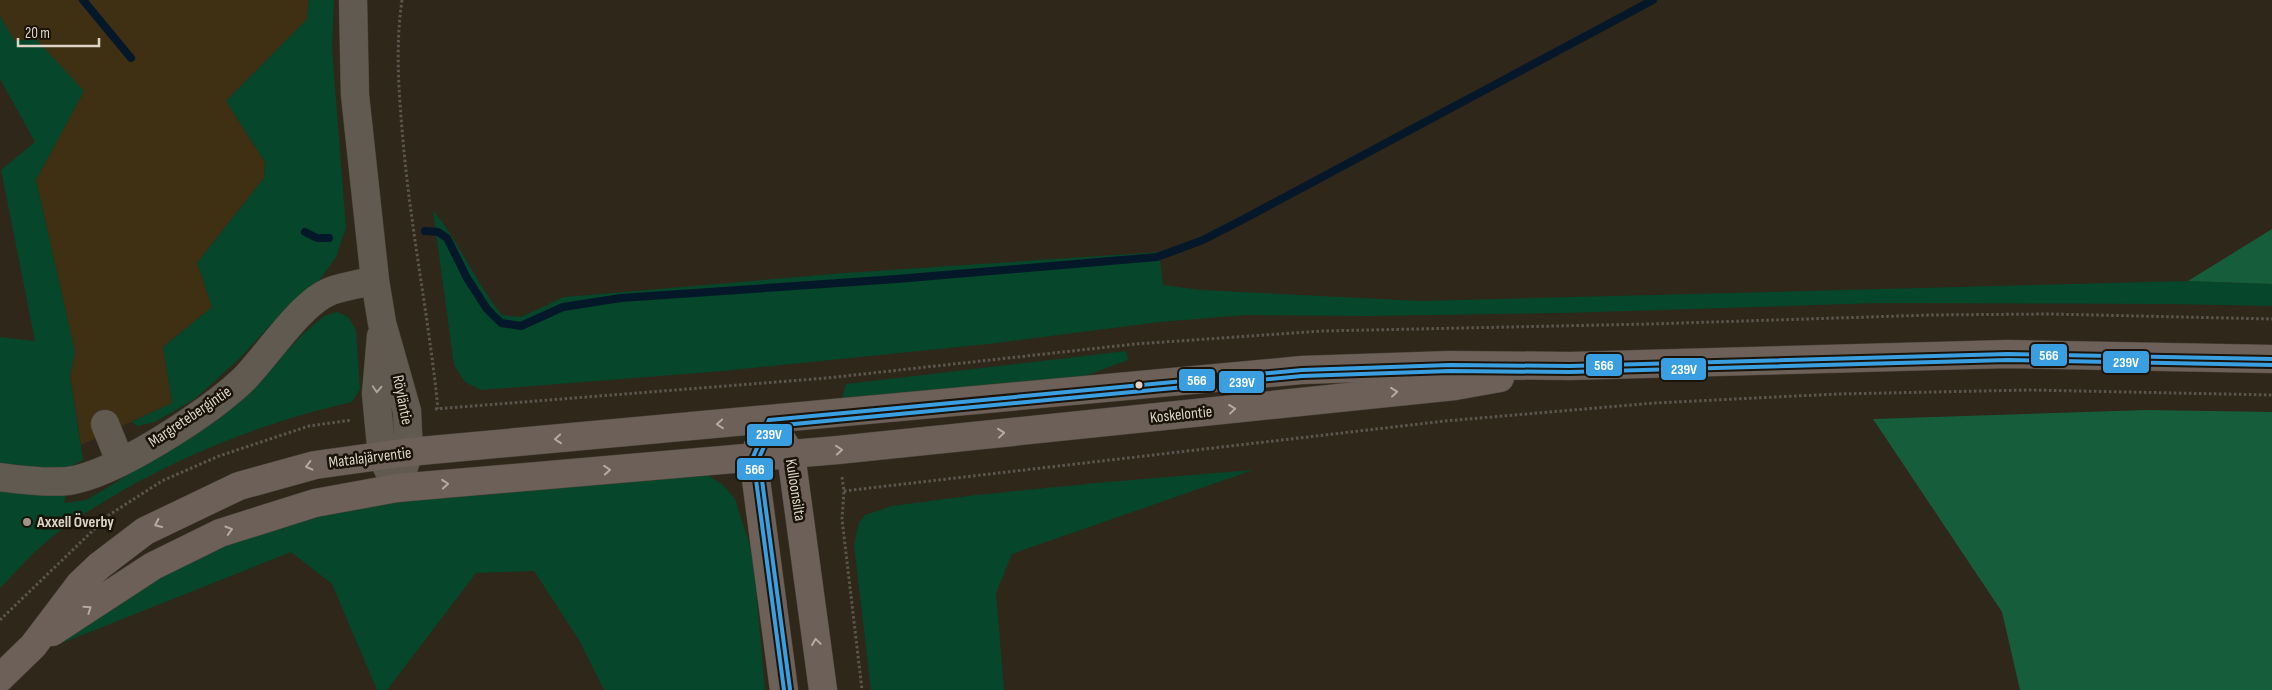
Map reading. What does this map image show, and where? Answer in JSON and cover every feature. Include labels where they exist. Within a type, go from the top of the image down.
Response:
[{"type":"main road","name":"Koskelontie","points":[[769,420],[1302,370],[1450,365],[1570,366],[2008,354],[2272,359]]},
{"type":"main road","name":"Koskelontie","points":[[791,454],[1455,386],[1570,366]]},
{"type":"main road","name":"Matalajärventie","points":[[0,678],[33,646],[80,584],[99,566],[144,530],[239,486],[315,464],[409,452],[769,420]]},
{"type":"main road","name":"Kulloonsilta","points":[[769,420],[791,454],[823,690]]},
{"type":"main road","points":[[769,420],[753,457],[784,690]]},
{"type":"main road","name":"Matalajärventie","points":[[33,646],[153,566],[220,533],[315,503],[396,488],[791,454]]},
{"type":"street","name":"Röyläntie","points":[[353,0],[355,95],[375,280],[382,322],[406,404],[409,452],[396,488]]},
{"type":"street","name":"Margretebergintie","points":[[0,477],[25,481],[69,480],[108,468],[160,440],[224,399],[309,306],[330,291],[375,280]]},
{"type":"street","name":"Röyläntie","points":[[382,322],[376,394],[382,456],[396,488]]},
{"type":"street","points":[[105,424],[120,461]]},
{"type":"path","points":[[402,0],[399,19],[399,92],[406,180],[438,409],[827,378],[1135,344],[1322,331],[1650,324],[1931,315],[2049,314],[2272,319]]},
{"type":"path","points":[[862,690],[842,519],[844,491],[1445,421],[1654,402],[1837,394],[2030,390],[2272,395]]},
{"type":"shaded area","points":[[0,0],[309,0],[307,19],[226,101],[265,162],[264,178],[197,263],[212,307],[163,347],[172,403],[81,445],[70,376],[75,352],[36,180],[84,91],[15,42],[0,16]]},
{"type":"green space","points":[[309,0],[334,0],[332,48],[346,228],[336,257],[321,278],[287,307],[238,360],[195,399],[155,422],[138,426],[131,422],[172,403],[163,347],[212,307],[197,263],[264,178],[265,162],[226,101],[307,19]]},
{"type":"green space","points":[[0,16],[15,41],[35,38],[84,91],[36,180],[75,352],[70,376],[83,460],[73,465],[64,503],[86,500],[237,403],[303,334],[324,316],[337,312],[348,317],[356,330],[360,389],[352,402],[288,419],[225,441],[134,484],[90,510],[60,531],[34,553],[0,588],[0,337],[35,341],[1,170],[35,142],[0,79]]},
{"type":"green space","points":[[433,210],[502,315],[521,317],[564,297],[845,273],[1159,252],[1163,285],[1201,290],[1421,301],[2188,281],[2272,284],[2272,306],[1879,303],[1565,313],[1366,316],[1246,315],[1160,322],[988,344],[723,371],[481,390],[465,382],[454,365]]},
{"type":"green space","points":[[2272,229],[2272,284],[2188,281]]},
{"type":"green space","points":[[1126,351],[1128,360],[1080,378],[844,402],[842,398],[846,384]]},
{"type":"green space","points":[[2146,410],[2272,412],[2272,690],[2020,690],[2002,612],[1873,419]]},
{"type":"green space","points":[[1253,470],[1012,554],[996,593],[1004,690],[871,690],[854,545],[859,523],[865,515],[892,506],[976,495]]},
{"type":"green space","points":[[704,473],[722,484],[735,499],[753,555],[765,690],[604,690],[579,640],[534,571],[476,573],[387,690],[377,690],[332,584],[291,552],[57,645],[182,561],[283,523],[385,502]]},
{"type":"waterway","points":[[83,0],[131,58]]},
{"type":"waterway","points":[[425,231],[438,232],[447,238],[467,278],[487,309],[501,323],[521,326],[563,307],[621,298],[897,279],[1157,257],[1203,240],[1240,221],[1653,0]]},
{"type":"waterway","points":[[305,232],[317,238],[329,238]]},
{"type":"transit line","name":"566","points":[[784,690],[753,457],[769,420],[1302,370],[1450,365],[1570,366],[2008,354],[2272,359]]},
{"type":"transit line","name":"239V","points":[[790,689],[759,458],[773,426],[1302,376],[1450,371],[1570,372],[2008,360],[2272,365]]},
{"type":"place","name":"Axxell Överby","points":[[27,522]]}]
